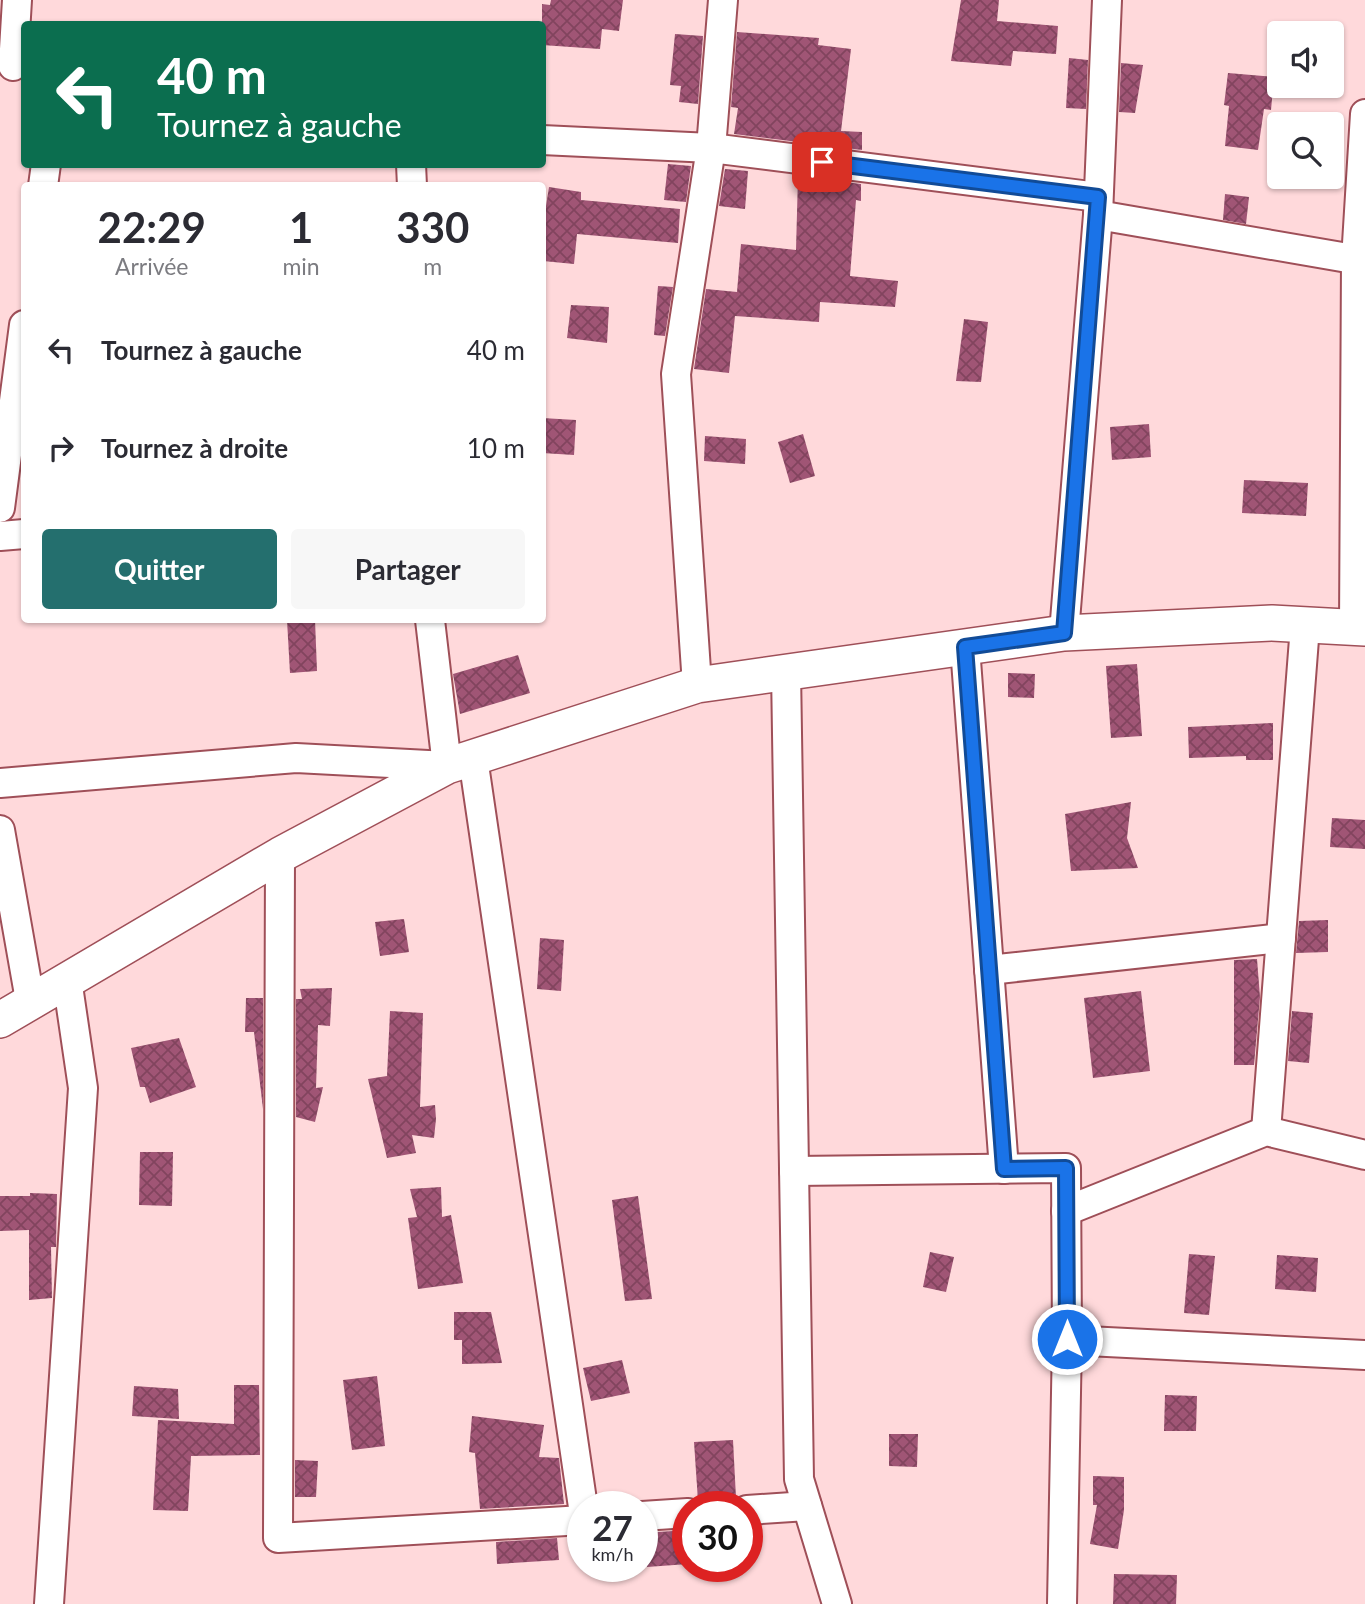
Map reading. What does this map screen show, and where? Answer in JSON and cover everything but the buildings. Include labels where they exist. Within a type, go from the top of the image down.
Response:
[{"type":"street","points":[[12,66],[17,0]]},
{"type":"street","points":[[697,684],[676,374],[711,148],[723,0]]},
{"type":"street","points":[[1064,633],[1098,206],[1107,0]]},
{"type":"street","points":[[0,1020],[280,855],[460,762],[697,684],[1064,633],[1272,624],[1359,628],[1361,260],[1365,114]]},
{"type":"street","points":[[546,140],[711,148],[1098,206],[1361,260]]},
{"type":"street","points":[[0,508],[21,348]]},
{"type":"street","points":[[0,536],[21,534]]},
{"type":"street","points":[[431,623],[460,762],[580,1491]]},
{"type":"street","points":[[1266,1131],[1305,626]]},
{"type":"street","points":[[965,647],[1004,1169]]},
{"type":"street","points":[[786,671],[799,1479],[837,1604]]},
{"type":"street","points":[[0,783],[296,758],[460,762]]},
{"type":"street","points":[[0,830],[30,1000]]},
{"type":"street","points":[[280,855],[278,1538],[567,1521]]},
{"type":"street","points":[[989,970],[1281,938]]},
{"type":"street","points":[[49,1604],[83,1088],[67,979]]},
{"type":"street","points":[[1066,1211],[1266,1131],[1365,1156]]},
{"type":"street","points":[[794,1171],[1066,1168],[1067,1339],[1062,1604]]},
{"type":"street","points":[[1067,1339],[1365,1355]]},
{"type":"street","points":[[763,1509],[807,1506]]},
{"type":"route","points":[[822,162],[1098,197],[1064,633],[965,647],[1004,1169],[1066,1168],[1067,1339]]}]
